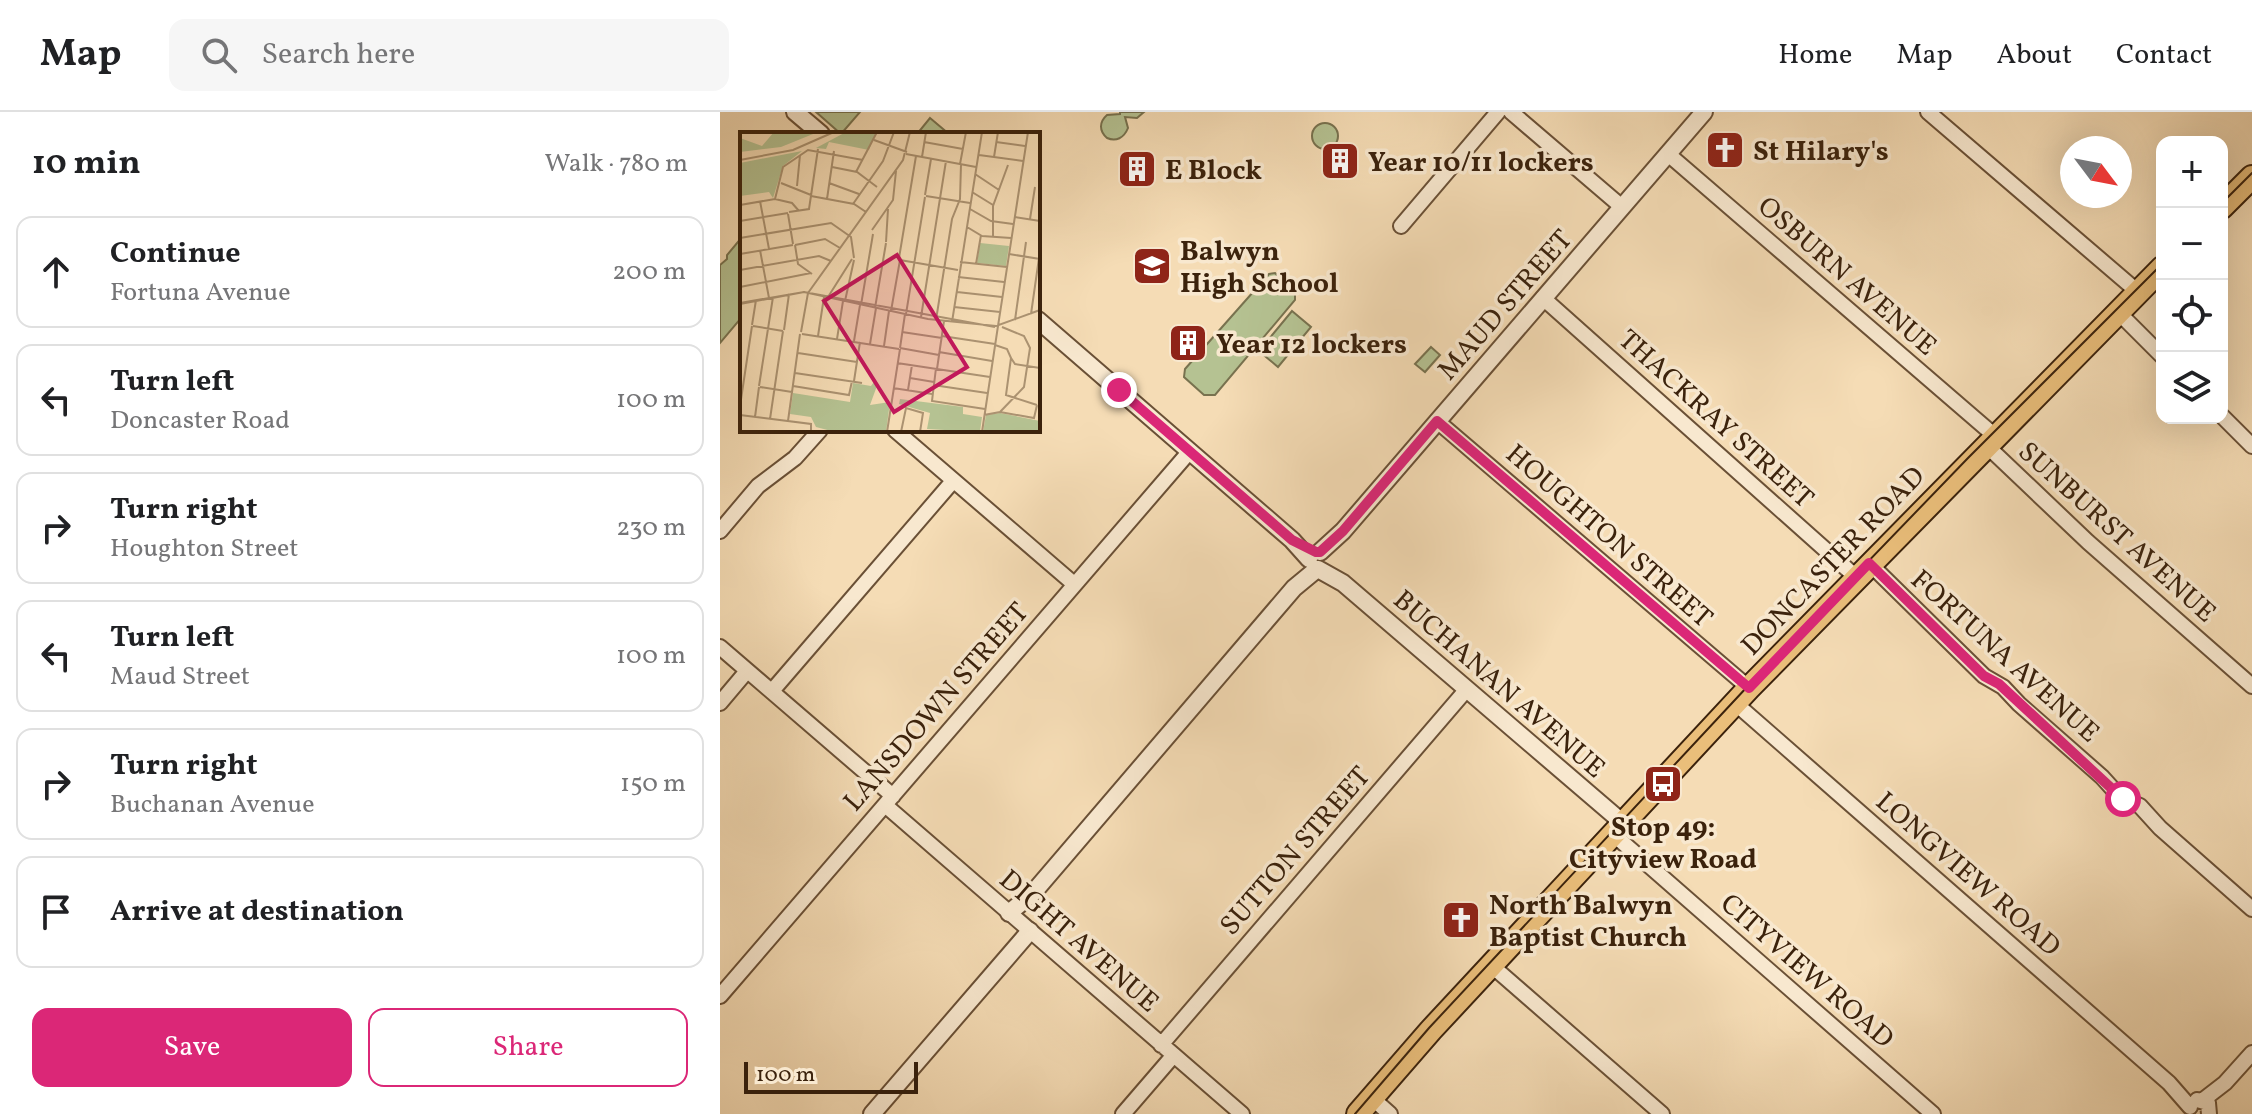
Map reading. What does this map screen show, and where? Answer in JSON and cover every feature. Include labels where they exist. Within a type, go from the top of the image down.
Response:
[{"type":"main road","points":[[2228,201],[2252,177]]},
{"type":"main road","name":"DONCASTER ROAD","points":[[1365,1106],[1491,965],[1742,696],[1862,570],[2156,274]]},
{"type":"street","points":[[795,112],[819,132]]},
{"type":"street","points":[[1401,226],[1498,112]]},
{"type":"street","points":[[1511,112],[1622,207]]},
{"type":"street","name":"MAUD STREET","points":[[1013,916],[1704,112]]},
{"type":"street","points":[[1928,112],[2138,292]]},
{"type":"street","name":"OSBURN AVENUE","points":[[1668,154],[1991,440]]},
{"type":"street","name":"THACKRAY STREET","points":[[1543,298],[1862,570]]},
{"type":"street","points":[[2118,312],[2158,352]]},
{"type":"street","name":"BUCHANAN AVENUE","points":[[1040,322],[1467,689],[1618,828]]},
{"type":"street","name":"HOUGHTON STREET","points":[[1437,421],[1742,696]]},
{"type":"street","points":[[2228,422],[2252,446]]},
{"type":"street","points":[[720,531],[758,486],[795,458],[818,432]]},
{"type":"street","points":[[897,432],[1074,584]]},
{"type":"street","name":"SUNBURST AVENUE","points":[[1991,440],[2088,542],[2252,686]]},
{"type":"street","name":"LANSDOWN STREET","points":[[720,996],[1190,451]]},
{"type":"street","points":[[772,691],[953,481]]},
{"type":"street","name":"FORTUNA AVENUE","points":[[1862,570],[1984,676],[1999,684],[2121,798],[2140,806],[2160,828],[2252,909]]},
{"type":"street","name":"DIGHT AVENUE","points":[[720,647],[772,691],[1013,916],[1242,1114]]},
{"type":"street","points":[[720,703],[747,671]]},
{"type":"street","name":"SUTTON STREET","points":[[1161,1045],[1467,689]]},
{"type":"street","name":"LONGVIEW ROAD","points":[[1742,696],[2200,1110]]},
{"type":"street","name":"CITYVIEW ROAD","points":[[1618,828],[1933,1114]]},
{"type":"street","points":[[872,1114],[1030,931]]},
{"type":"street","points":[[1491,965],[1662,1114]]},
{"type":"street","points":[[2200,1110],[2252,1053]]},
{"type":"street","points":[[1123,1114],[1173,1056]]},
{"type":"street","points":[[1365,1106],[1390,1114]]},
{"type":"green space","points":[[816,112],[860,112],[843,132]]},
{"type":"green space","points":[[1144,112],[1137,118],[1125,117],[1128,128],[1122,137],[1114,140],[1107,138],[1101,129],[1102,121],[1107,115]]},
{"type":"green space","points":[[930,118],[947,132],[919,132]]},
{"type":"green space","points":[[1325,123],[1335,126],[1338,136],[1335,146],[1325,149],[1315,146],[1312,136],[1315,126]]},
{"type":"green space","points":[[740,239],[740,319],[720,343],[720,265]]},
{"type":"green space","points":[[1275,273],[1295,292],[1295,300],[1215,395],[1204,395],[1184,377],[1185,369],[1269,274]]},
{"type":"green space","points":[[1292,311],[1311,327],[1278,367],[1259,351]]},
{"type":"green space","points":[[1431,347],[1440,355],[1425,372],[1415,364]]},
{"type":"tram line","points":[[2228,197],[2252,173]]},
{"type":"tram line","points":[[1355,1114],[1429,1028],[1747,687],[1968,458],[2156,270]]},
{"type":"place","name":"St Hilary's","points":[[1725,150]]},
{"type":"place","name":"Year 10/11 lockers","points":[[1340,161]]},
{"type":"place","name":"E Block","points":[[1137,169]]},
{"type":"place","name":"Balwyn High School","points":[[1152,266]]},
{"type":"place","name":"Year 12 lockers","points":[[1188,343]]},
{"type":"place","name":"Stop 49: Cityview Road","points":[[1663,784]]},
{"type":"place","name":"North Balwyn Baptist Church","points":[[1461,920]]},
{"type":"route","points":[[1119,390],[1292,540],[1316,552],[1320,552],[1343,531],[1437,421],[1749,688],[1869,563],[1984,676],[1999,684],[2123,799]]}]
